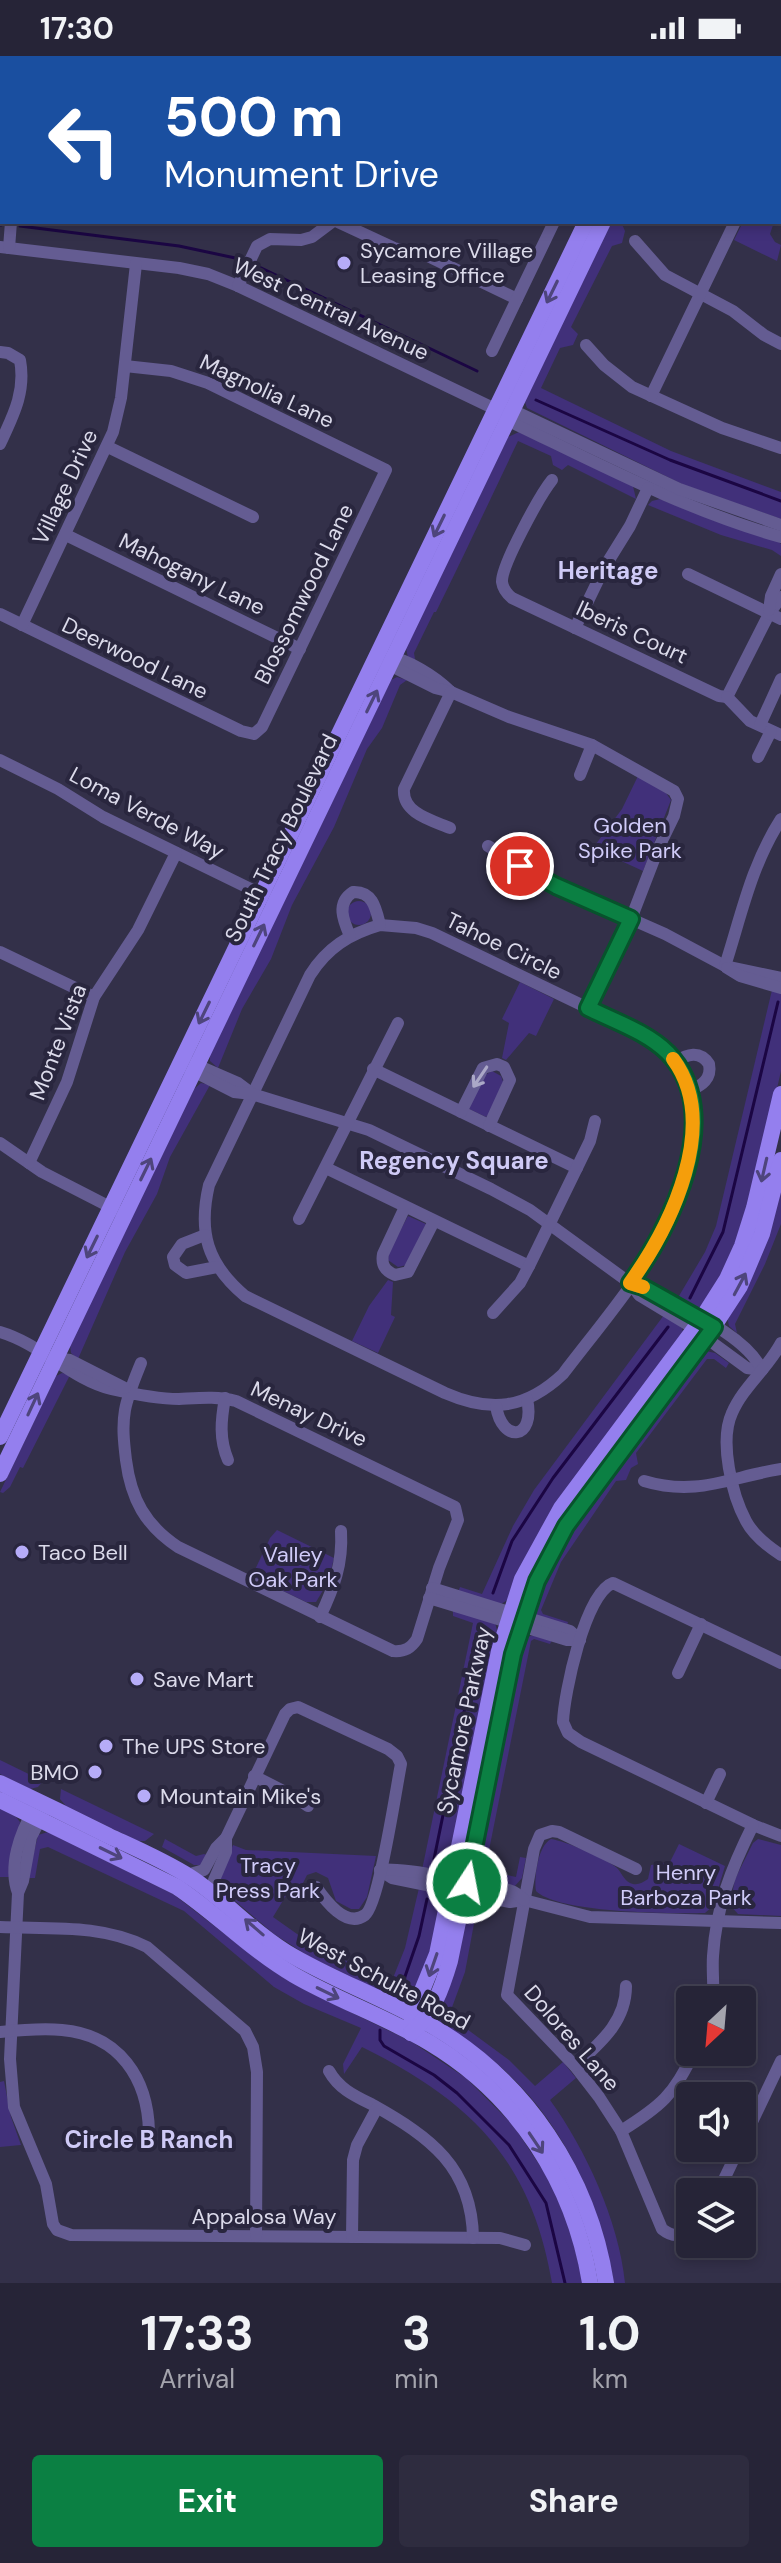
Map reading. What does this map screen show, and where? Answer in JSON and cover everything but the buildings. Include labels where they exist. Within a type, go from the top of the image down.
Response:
[{"type":"main road","name":"South Tracy Boulevard","points":[[505,413],[585,224]]},
{"type":"main road","name":"South Tracy Boulevard","points":[[0,1437],[48,1354],[505,413],[602,224]]},
{"type":"main road","name":"Sycamore Parkway","points":[[704,1328],[749,1226],[781,1094]]},
{"type":"main road","name":"Sycamore Parkway","points":[[411,2033],[459,1886],[515,1619],[534,1554],[561,1508],[740,1286],[768,1216],[781,1160]]},
{"type":"main road","name":"South Tracy Boulevard","points":[[0,1474],[48,1354]]},
{"type":"main road","name":"West Schulte Road","points":[[0,1783],[39,1810],[177,1887],[293,1974],[411,2033],[477,2077],[496,2094],[530,2135],[557,2179],[581,2239],[590,2283]]},
{"type":"main road","name":"West Schulte Road","points":[[0,1800],[39,1810],[187,1875],[281,1949],[325,1974],[418,2018],[490,2068],[540,2122],[557,2148],[585,2202],[597,2237],[606,2283]]},
{"type":"street","points":[[4,247],[10,224]]},
{"type":"street","points":[[238,286],[257,246],[270,239],[301,240],[312,237],[329,224]]},
{"type":"street","points":[[342,224],[394,248],[426,255],[517,299]]},
{"type":"street","points":[[492,351],[553,224]]},
{"type":"street","points":[[651,396],[734,224]]},
{"type":"street","points":[[635,241],[665,275],[733,311],[781,344]]},
{"type":"street","name":"West Central Avenue","points":[[4,247],[193,271],[238,286],[505,413],[679,489],[781,525]]},
{"type":"street","name":"Village Drive","points":[[22,625],[108,447],[118,413],[136,264]]},
{"type":"street","points":[[586,345],[617,377],[651,396],[722,428],[781,448]]},
{"type":"street","points":[[0,352],[20,360],[23,377],[20,399],[0,444]]},
{"type":"street","name":"Magnolia Lane","points":[[125,366],[171,371],[208,383],[386,470]]},
{"type":"street","name":"West Central Avenue","points":[[505,413],[648,488],[704,512],[781,537]]},
{"type":"street","points":[[108,447],[253,517]]},
{"type":"street","name":"Blossomwood Lane","points":[[254,734],[262,727],[386,470]]},
{"type":"street","name":"Iberis Court","points":[[552,480],[537,502],[502,580],[507,594],[727,697],[744,716],[770,730]]},
{"type":"street","points":[[575,628],[648,488]]},
{"type":"street","name":"Mahogany Lane","points":[[66,535],[300,649]]},
{"type":"street","points":[[688,574],[775,616]]},
{"type":"street","points":[[775,616],[771,596],[781,574]]},
{"type":"street","points":[[727,697],[775,616],[781,597]]},
{"type":"street","name":"Deerwood Lane","points":[[0,614],[241,731],[254,734]]},
{"type":"street","points":[[386,660],[435,688],[592,745],[674,791],[678,806],[631,919],[588,1008]]},
{"type":"street","points":[[758,757],[770,730],[781,679]]},
{"type":"street","points":[[450,828],[413,811],[404,797],[404,789],[451,692]]},
{"type":"street","points":[[580,775],[592,745]]},
{"type":"street","name":"Loma Verde Way","points":[[0,760],[58,789],[103,817],[268,898]]},
{"type":"street","points":[[725,966],[747,888],[759,858],[781,819]]},
{"type":"street","points":[[488,846],[556,886],[631,919],[740,976],[781,988]]},
{"type":"street","name":"Monte Vista","points":[[29,1163],[67,1082],[94,997],[138,930],[176,853]]},
{"type":"street","points":[[350,936],[342,908],[343,901],[353,892],[361,892],[372,900],[380,925]]},
{"type":"street","name":"Tahoe Circle","points":[[380,925],[407,926],[432,933],[588,1008],[656,1043],[675,1062],[690,1091],[694,1122],[675,1203],[657,1244],[563,1374],[550,1385],[527,1399],[496,1406],[456,1398],[245,1296],[217,1267],[205,1235],[205,1204],[209,1185],[310,975],[326,953],[350,936],[380,925]]},
{"type":"street","points":[[0,952],[94,997]]},
{"type":"street","points":[[725,966],[781,978]]},
{"type":"street","points":[[299,1219],[398,1023]]},
{"type":"street","points":[[675,1062],[687,1054],[698,1055],[709,1064],[708,1077],[703,1084],[690,1091]]},
{"type":"street","points":[[461,1112],[483,1068],[497,1064],[504,1067],[510,1080],[489,1126]]},
{"type":"street","points":[[190,1066],[234,1092],[252,1094],[347,1123],[401,1144],[491,1189],[550,1224],[630,1283],[643,1287],[704,1328],[747,1368],[762,1370]]},
{"type":"street","points":[[373,1069],[577,1168]]},
{"type":"street","points":[[493,1313],[520,1283],[590,1141],[595,1121]]},
{"type":"street","points":[[0,1143],[29,1163],[118,1211]]},
{"type":"street","points":[[326,1168],[529,1266]]},
{"type":"street","points":[[405,1207],[383,1254],[387,1272],[395,1275],[408,1272],[434,1221]]},
{"type":"street","points":[[205,1235],[182,1244],[173,1257],[175,1265],[186,1273],[217,1267]]},
{"type":"street","name":"Menay Drive","points":[[0,1332],[48,1354],[65,1368],[108,1389],[178,1399],[225,1398],[449,1503],[458,1513],[456,1528],[431,1593]]},
{"type":"street","points":[[781,1343],[731,1414],[727,1432],[732,1481],[746,1522],[757,1537],[781,1555]]},
{"type":"street","points":[[141,1363],[125,1408],[123,1440],[129,1485],[136,1505],[148,1522],[161,1536],[178,1547],[393,1651],[402,1652],[412,1647],[431,1593],[515,1619],[567,1640],[580,1640]]},
{"type":"street","points":[[225,1398],[221,1421],[223,1447],[228,1460]]},
{"type":"street","points":[[496,1406],[498,1421],[503,1427],[518,1432],[525,1429],[529,1422],[527,1399]]},
{"type":"street","points":[[644,1481],[670,1488],[732,1481],[781,1469]]},
{"type":"street","points":[[320,1617],[340,1567],[341,1531]]},
{"type":"street","points":[[781,1663],[620,1585],[608,1585],[598,1597],[580,1640],[563,1718],[564,1727],[574,1738],[781,1836]]},
{"type":"street","points":[[678,1673],[701,1624]]},
{"type":"street","points":[[187,1875],[204,1870],[216,1848],[226,1838],[285,1714],[298,1707],[388,1749],[401,1764],[380,1870],[368,1913],[352,1919],[341,1914],[327,1903],[316,1887]]},
{"type":"street","points":[[706,1803],[720,1774]]},
{"type":"street","points":[[254,1776],[308,1806]]},
{"type":"street","points":[[39,1810],[23,1831],[14,1868],[13,1881],[18,1893],[5,2031],[61,2029],[77,2032],[109,2046],[127,2061],[139,2078],[146,2098],[149,2132]]},
{"type":"street","points":[[713,1986],[713,1960],[726,1883],[753,1825]]},
{"type":"street","points":[[524,1900],[537,1841],[546,1832],[559,1832],[636,1869]]},
{"type":"street","points":[[215,1895],[214,1880],[226,1852],[226,1838]]},
{"type":"street","points":[[380,1870],[394,1868],[510,1902],[524,1900],[590,1917],[781,1923]]},
{"type":"street","name":"Dolores Lane","points":[[524,1900],[507,1995],[575,2066],[621,2131],[662,2229],[676,2235]]},
{"type":"street","points":[[0,1927],[94,1931],[128,1938],[147,1947],[245,2031],[253,2047],[257,2072],[256,2236]]},
{"type":"street","points":[[575,2066],[606,2038],[616,2024],[626,1998],[626,1986]]},
{"type":"street","name":"Appalosa Way","points":[[5,2031],[14,2107],[46,2184],[53,2224],[57,2230],[71,2235],[500,2238],[525,2245]]},
{"type":"street","points":[[756,2114],[781,2061]]},
{"type":"street","points":[[621,2131],[664,2102],[687,2066]]},
{"type":"street","points":[[329,2071],[343,2089],[422,2136],[457,2173],[471,2207],[473,2238]]},
{"type":"street","points":[[352,2237],[353,2160],[357,2145],[377,2108]]},
{"type":"green space","points":[[610,224],[622,224],[625,231],[622,243],[612,246],[571,327],[578,334],[573,345],[560,348],[541,388],[671,451],[781,492],[781,519],[684,485],[527,408],[525,402]]},
{"type":"green space","points":[[742,224],[773,224],[770,234],[781,245],[777,261],[734,240]]},
{"type":"green space","points":[[519,432],[633,486],[636,499],[568,465],[562,470],[553,465],[551,456],[518,441],[414,653],[415,659],[408,658],[406,648],[508,437]]},
{"type":"green space","points":[[660,499],[778,541],[781,556],[648,505]]},
{"type":"green space","points":[[397,677],[407,680],[400,685],[382,728],[367,749],[334,827],[292,905],[271,959],[242,1009],[218,1068],[210,1061],[210,1055],[391,680]]},
{"type":"green space","name":"Golden Spike Park","points":[[638,776],[666,793],[671,800],[643,871],[593,848],[622,809]]},
{"type":"green space","points":[[359,901],[367,905],[371,913],[367,921],[359,925],[351,921],[347,913],[351,905]]},
{"type":"green space","points":[[520,982],[554,999],[536,1036],[529,1033],[506,1060],[502,1058],[509,1023],[502,1019]]},
{"type":"green space","points":[[772,990],[781,992],[781,1071],[753,1194],[728,1265],[700,1309],[696,1310],[676,1301],[705,1252],[716,1226]]},
{"type":"green space","points":[[492,1071],[501,1076],[504,1084],[486,1117],[469,1109],[482,1077]]},
{"type":"green space","points":[[201,1083],[210,1085],[170,1157],[157,1194],[125,1252],[78,1359],[71,1353],[70,1345],[194,1089]]},
{"type":"green space","points":[[781,1183],[781,1224],[735,1324],[737,1333],[729,1326],[727,1316]]},
{"type":"green space","points":[[408,1216],[426,1224],[407,1265],[398,1267],[388,1260],[389,1251]]},
{"type":"green space","points":[[388,1280],[393,1282],[391,1315],[395,1317],[378,1353],[352,1341],[369,1306]]},
{"type":"green space","points":[[664,1315],[683,1332],[509,1599],[501,1604],[458,1592],[460,1587],[482,1594],[513,1526],[534,1490]]},
{"type":"green space","points":[[706,1351],[729,1363],[726,1368],[714,1359],[707,1359],[636,1453],[638,1464],[631,1468],[626,1480],[616,1481],[561,1562],[541,1610],[543,1614],[568,1622],[567,1626],[537,1616],[533,1610],[562,1543]]},
{"type":"green space","points":[[62,1373],[70,1375],[23,1468],[20,1467],[10,1487],[0,1492],[56,1376]]},
{"type":"green space","name":"Valley Oak Park","points":[[277,1530],[334,1558],[328,1582],[316,1602],[306,1602],[252,1576]]},
{"type":"green space","points":[[453,1610],[495,1623],[498,1634],[448,1869],[444,1872],[422,1870],[473,1623],[453,1616]]},
{"type":"green space","points":[[535,1635],[552,1640],[550,1644],[534,1639],[531,1641],[485,1870],[516,1877],[520,1857],[526,1858],[522,1878],[514,1887],[479,1880],[475,1869],[521,1642]]},
{"type":"green space","points":[[0,1760],[43,1781],[38,1787],[30,1789],[0,1774]]},
{"type":"green space","points":[[61,1789],[154,1834],[145,1841],[138,1841],[66,1806],[60,1799]]},
{"type":"green space","points":[[0,1808],[20,1822],[10,1877],[0,1877]]},
{"type":"green space","points":[[48,1832],[173,1894],[270,1969],[307,1991],[412,2042],[466,2078],[513,2125],[550,2181],[571,2232],[583,2283],[552,2283],[529,2202],[490,2139],[464,2113],[435,2089],[362,2047],[344,2074],[343,2064],[361,2028],[304,2004],[274,1987],[184,1911],[48,1847],[40,1849],[35,1878],[28,1878],[38,1835]]},
{"type":"green space","points":[[165,1839],[196,1856],[209,1856],[202,1865],[194,1865],[162,1847]]},
{"type":"green space","name":"Henry Barboza Park","points":[[551,1839],[604,1860],[633,1884],[648,1879],[651,1865],[670,1862],[679,1844],[725,1866],[713,1906],[705,1913],[590,1908],[567,1904],[536,1891],[540,1855]]},
{"type":"green space","name":"Henry Barboza Park","points":[[758,1839],[781,1845],[781,1916],[738,1914],[730,1905],[735,1879]]},
{"type":"green space","name":"Tracy Press Park","points":[[233,1845],[246,1850],[376,1856],[367,1897],[359,1909],[351,1909],[336,1901],[328,1878],[316,1872],[307,1875],[301,1887],[287,1894],[273,1917],[307,1941],[391,1983],[405,1948],[419,1888],[439,1893],[442,1898],[434,1945],[409,2002],[405,2003],[310,1957],[274,1934],[222,1890],[219,1879]]},
{"type":"green space","points":[[476,1900],[497,1904],[496,1908],[487,1906],[476,1913],[465,1972],[451,2010],[456,2021],[509,2060],[535,2086],[563,2062],[576,2078],[550,2100],[576,2140],[598,2186],[616,2235],[625,2283],[614,2283],[599,2222],[588,2193],[576,2165],[543,2113],[501,2067],[437,2018],[469,1904]]},
{"type":"green space","points":[[4,2081],[11,2117],[21,2145],[0,2147],[0,2082]]},
{"type":"waterway","points":[[20,226],[179,246],[240,259]]},
{"type":"waterway","points":[[255,265],[477,371]]},
{"type":"waterway","points":[[536,400],[670,460],[781,501]]},
{"type":"waterway","points":[[690,1298],[723,1232],[778,1002]]},
{"type":"waterway","points":[[493,1593],[512,1541],[553,1478],[668,1327]]},
{"type":"waterway","points":[[433,1864],[481,1629]]},
{"type":"waterway","points":[[400,1991],[419,1936],[427,1899]]},
{"type":"waterway","points":[[380,2030],[380,2040],[384,2046],[434,2075],[457,2093],[509,2145],[546,2203],[565,2283]]},
{"type":"slow traffic","points":[[643,1287],[630,1283],[657,1244],[675,1203],[694,1122],[690,1091],[673,1059]]},
{"type":"place","name":"Sycamore Village Leasing Office","points":[[344,263]]},
{"type":"place","name":"Taco Bell","points":[[22,1552]]},
{"type":"place","name":"Save Mart","points":[[137,1679]]},
{"type":"place","name":"The UPS Store","points":[[106,1746]]},
{"type":"place","name":"BMO","points":[[95,1772]]},
{"type":"place","name":"Mountain Mike's","points":[[144,1796]]},
{"type":"district","name":"Heritage","points":[[608,570]]},
{"type":"district","name":"Regency Square","points":[[454,1160]]},
{"type":"district","name":"Circle B Ranch","points":[[149,2139]]},
{"type":"route","points":[[467,1883],[513,1654],[537,1581],[566,1526],[714,1327],[643,1287],[630,1283],[657,1244],[675,1203],[694,1122],[690,1091],[684,1076],[666,1052],[640,1033],[588,1008],[631,919],[556,886],[520,866]]}]
